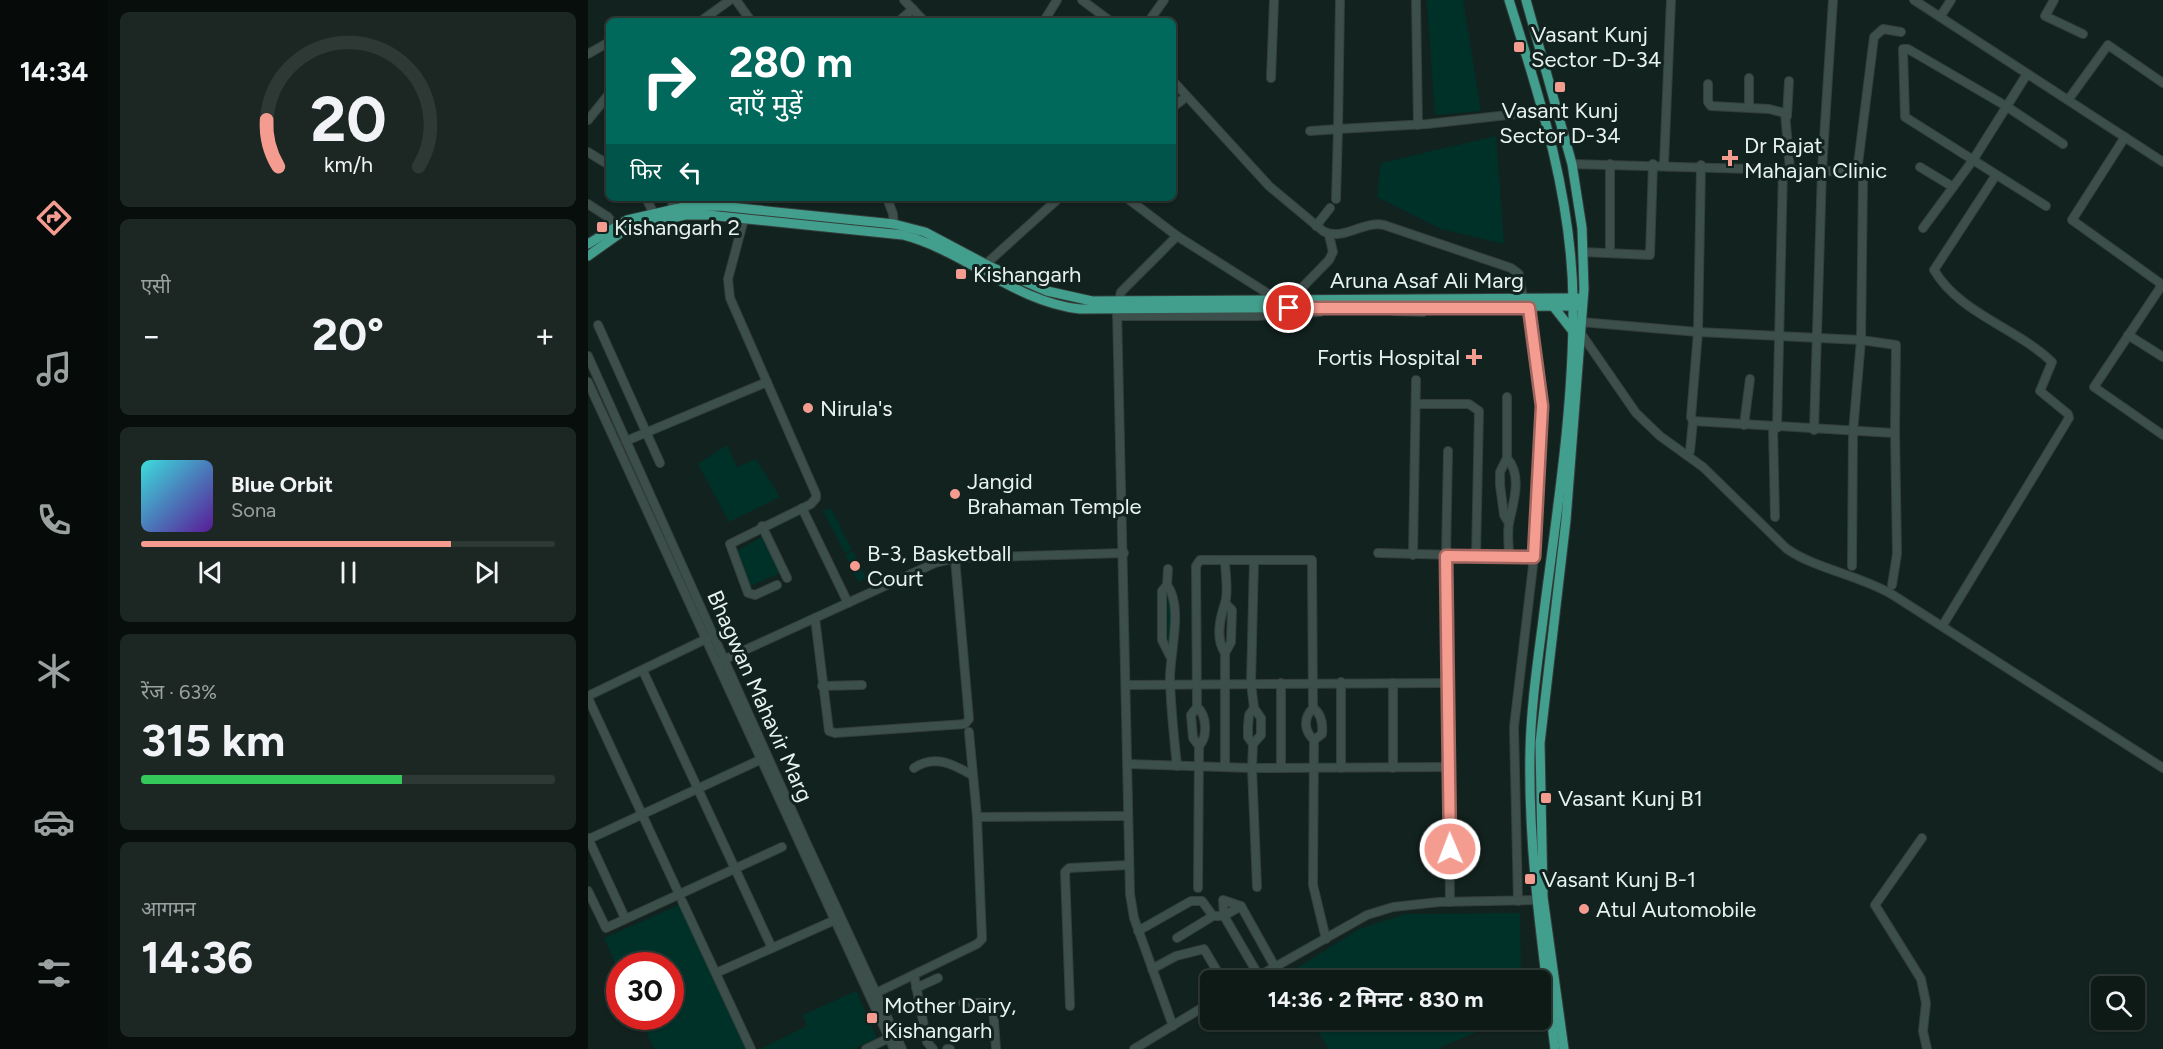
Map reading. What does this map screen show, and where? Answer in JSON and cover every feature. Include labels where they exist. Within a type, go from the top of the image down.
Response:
[{"type":"main road","points":[[1509,0],[1544,111],[1562,196],[1577,327],[1566,520],[1544,695],[1539,762],[1544,897],[1564,1049]]},
{"type":"main road","points":[[1526,0],[1572,164],[1581,211],[1583,252],[1584,298],[1577,327],[1532,719],[1531,805],[1536,900],[1555,1049]]},
{"type":"main road","name":"Aruna Asaf Ali Marg","points":[[588,244],[673,203],[719,206],[894,229],[1049,303],[1080,309],[1278,300],[1523,298],[1555,303]]},
{"type":"main road","name":"Aruna Asaf Ali Marg","points":[[588,256],[617,229],[676,216],[708,215],[926,232],[986,264],[1067,297],[1117,308],[1529,308],[1573,302],[1584,298]]},
{"type":"main road","points":[[1571,274],[1567,291],[1555,303],[1577,327]]},
{"type":"street","points":[[705,18],[730,0]]},
{"type":"street","points":[[736,0],[749,18]]},
{"type":"street","points":[[904,0],[921,18]]},
{"type":"street","points":[[1046,18],[1057,0]]},
{"type":"street","points":[[1082,0],[1106,18]]},
{"type":"street","points":[[1151,18],[1164,0]]},
{"type":"street","points":[[1272,74],[1274,0]]},
{"type":"street","points":[[1336,199],[1340,0]]},
{"type":"street","points":[[1416,0],[1418,125]]},
{"type":"street","points":[[1664,164],[1671,0]]},
{"type":"street","points":[[1814,430],[1822,170],[1833,0]]},
{"type":"street","points":[[1914,0],[2163,162]]},
{"type":"street","points":[[1940,18],[1951,0]]},
{"type":"street","points":[[2054,0],[2045,16],[2083,34]]},
{"type":"street","points":[[902,18],[913,9]]},
{"type":"street","points":[[1852,566],[1853,432],[1860,340],[1863,180],[1857,172],[1875,37],[1883,29],[1900,32]]},
{"type":"street","points":[[588,54],[606,44]]},
{"type":"street","points":[[2068,100],[2108,45],[2163,83]]},
{"type":"street","points":[[2046,206],[1905,117],[1904,49],[1942,67],[2063,144]]},
{"type":"street","points":[[1923,228],[1973,160],[2027,74]]},
{"type":"street","points":[[1749,78],[1749,107]]},
{"type":"street","points":[[1774,517],[1775,427],[1789,81]]},
{"type":"street","points":[[1708,84],[1709,105],[1776,110],[1787,116]]},
{"type":"street","points":[[1176,85],[1275,192],[1329,235],[1333,252],[1329,260],[1290,300]]},
{"type":"street","points":[[1176,105],[1186,97]]},
{"type":"street","points":[[588,120],[606,98]]},
{"type":"street","points":[[1310,131],[1466,121],[1544,111]]},
{"type":"street","points":[[2125,137],[2072,220],[2160,283],[2160,288],[2094,387],[2163,435]]},
{"type":"street","points":[[588,152],[606,163]]},
{"type":"street","points":[[1572,164],[1701,165],[1857,172]]},
{"type":"street","points":[[1610,164],[1610,247]]},
{"type":"street","points":[[1583,252],[1650,255],[1653,164]]},
{"type":"street","points":[[1690,451],[1698,332],[1701,165]]},
{"type":"street","points":[[1920,167],[1953,187]]},
{"type":"street","points":[[1943,625],[2069,418],[2068,414],[2040,392],[2041,385],[2052,365],[2049,359],[1979,312],[1943,282],[1934,270],[1996,175]]},
{"type":"street","points":[[648,201],[653,212]]},
{"type":"street","points":[[888,201],[894,229]]},
{"type":"street","points":[[986,264],[1056,201]]},
{"type":"street","points":[[1131,201],[1178,236],[1278,300]]},
{"type":"street","points":[[588,204],[617,229]]},
{"type":"street","points":[[1316,226],[1330,208]]},
{"type":"street","points":[[744,219],[727,286],[730,298],[816,494],[814,501],[802,508],[730,544],[729,548],[750,595],[777,585]]},
{"type":"street","points":[[1329,235],[1373,224],[1384,225],[1511,268],[1519,274],[1523,298]]},
{"type":"street","points":[[1173,1026],[1138,931],[1131,905],[1127,816],[1127,685],[1117,308],[1121,292],[1178,236]]},
{"type":"street","points":[[1117,308],[1423,312]]},
{"type":"street","points":[[1518,901],[1514,727],[1534,557],[1542,406],[1529,308]]},
{"type":"street","points":[[1892,585],[1897,554],[1896,345],[1860,340],[1698,332],[1610,324],[1577,327],[1636,413],[1660,436],[1703,467],[1779,543],[1803,558],[1878,586],[1943,625],[2163,768]]},
{"type":"street","points":[[598,325],[660,463]]},
{"type":"street","points":[[2128,335],[2163,357]]},
{"type":"street","name":"Bhagwan Mahavir Marg","points":[[588,356],[642,477],[657,523]]},
{"type":"street","points":[[1744,425],[1750,379]]},
{"type":"street","points":[[1413,555],[1416,380]]},
{"type":"street","name":"Bhagwan Mahavir Marg","points":[[588,382],[710,637],[870,997],[892,1037],[902,1049]]},
{"type":"street","points":[[626,441],[766,382]]},
{"type":"street","points":[[1507,397],[1507,458],[1500,472],[1500,485],[1504,515],[1509,523]]},
{"type":"street","points":[[1416,404],[1468,404],[1479,411],[1476,556]]},
{"type":"street","points":[[1693,421],[1891,434],[1895,431]]},
{"type":"street","points":[[1448,451],[1446,556],[1450,902]]},
{"type":"street","points":[[1507,458],[1512,464],[1515,476],[1514,507],[1509,523],[1509,557]]},
{"type":"street","points":[[634,482],[642,477]]},
{"type":"street","points":[[802,508],[848,603]]},
{"type":"street","points":[[762,526],[787,578]]},
{"type":"street","points":[[721,661],[915,570],[955,558],[1124,553]]},
{"type":"street","points":[[1378,553],[1534,557]]},
{"type":"street","points":[[815,618],[826,725],[832,733],[967,723],[955,558]]},
{"type":"street","points":[[1199,746],[1204,740],[1204,717],[1197,707],[1196,566],[1200,560],[1312,560],[1313,708],[1320,714],[1322,729],[1322,734],[1314,741]]},
{"type":"street","points":[[1225,560],[1225,603],[1221,612],[1220,630],[1220,645],[1225,653],[1225,767]]},
{"type":"street","points":[[1253,744],[1261,735],[1260,714],[1254,708],[1251,683],[1254,560]]},
{"type":"street","points":[[1168,568],[1167,585],[1162,591],[1162,640],[1170,656]]},
{"type":"street","points":[[1167,585],[1173,592],[1175,643],[1170,656],[1170,684],[1177,766]]},
{"type":"street","points":[[710,637],[588,697],[751,1049]]},
{"type":"street","points":[[643,671],[772,948]]},
{"type":"street","points":[[1127,685],[1341,682],[1448,684]]},
{"type":"street","points":[[1341,682],[1341,768]]},
{"type":"street","points":[[1281,683],[1281,768]]},
{"type":"street","points":[[1393,683],[1393,768]]},
{"type":"street","points":[[822,686],[862,685]]},
{"type":"street","points":[[1197,707],[1192,712],[1191,722],[1193,738],[1199,746],[1200,767],[1198,888]]},
{"type":"street","points":[[1254,708],[1249,715],[1248,737],[1253,744],[1257,887]]},
{"type":"street","points":[[1313,708],[1307,714],[1306,732],[1314,741],[1313,885],[1326,939]]},
{"type":"street","points":[[870,997],[977,944],[982,939],[977,817],[969,732]]},
{"type":"street","points":[[626,918],[588,838],[764,759]]},
{"type":"street","name":"Bhagwan Mahavir Marg","points":[[764,759],[878,992],[894,1049]]},
{"type":"street","points":[[914,768],[923,762],[935,761],[951,763],[972,775]]},
{"type":"street","points":[[1128,764],[1252,768],[1449,767]]},
{"type":"street","points":[[977,817],[1127,816]]},
{"type":"street","points":[[1922,838],[1875,905],[1921,979],[1926,1003],[1923,1031],[1927,1049]]},
{"type":"street","points":[[588,891],[606,928],[626,918],[681,898],[782,847]]},
{"type":"street","points":[[1070,1006],[1065,872],[1069,868],[1129,865]]},
{"type":"street","points":[[1256,970],[1224,916],[1223,900],[1240,906],[1275,967]]},
{"type":"street","points":[[1270,970],[1379,911],[1392,907],[1450,902],[1536,900]]},
{"type":"street","points":[[1138,931],[1191,902],[1202,901],[1213,916]]},
{"type":"street","points":[[1177,938],[1213,916],[1224,916],[1240,906]]},
{"type":"street","points":[[716,972],[835,920]]},
{"type":"street","points":[[1152,969],[1176,956],[1204,949],[1216,970]]},
{"type":"street","points":[[914,975],[927,1042],[933,1049]]},
{"type":"street","points":[[916,988],[938,978]]},
{"type":"street","points":[[963,1003],[985,1003],[993,1007],[996,1049]]},
{"type":"street","points":[[1134,1049],[1200,1009]]},
{"type":"street","points":[[866,1049],[892,1037]]},
{"type":"green space","points":[[1427,0],[1463,0],[1481,111],[1435,115]]},
{"type":"green space","points":[[1496,136],[1504,244],[1441,229],[1377,197],[1381,163]]},
{"type":"green space","points":[[727,445],[737,467],[756,459],[780,497],[729,522],[698,464]]},
{"type":"green space","points":[[831,508],[852,550],[845,553],[823,511]]},
{"type":"green space","points":[[762,537],[780,573],[750,586],[734,552]]},
{"type":"green space","name":"B-3, Basketball Court","points":[[853,551],[866,578],[858,582],[845,554]]},
{"type":"green space","points":[[1165,583],[1171,592],[1172,644],[1163,643]]},
{"type":"green space","points":[[679,905],[746,1049],[654,1049],[646,1030],[684,1030],[684,952],[610,952],[604,938]]},
{"type":"green space","points":[[1520,913],[1521,970],[1294,970],[1359,929],[1405,914]]},
{"type":"green space","points":[[856,991],[877,1038],[853,1049],[760,1049],[807,1026],[803,1015]]},
{"type":"green space","points":[[1317,1030],[1482,1030],[1437,1049],[1329,1049]]},
{"type":"place","name":"Vasant Kunj Sector -D-34","points":[[1519,47]]},
{"type":"place","name":"Vasant Kunj Sector D-34","points":[[1560,87]]},
{"type":"place","name":"Dr Rajat Mahajan Clinic","points":[[1730,158]]},
{"type":"place","name":"Kishangarh 2","points":[[602,227]]},
{"type":"place","name":"Kishangarh","points":[[961,274]]},
{"type":"place","name":"Fortis Hospital","points":[[1474,357]]},
{"type":"place","name":"Nirula's","points":[[808,408]]},
{"type":"place","name":"Jangid Brahaman Temple","points":[[955,494]]},
{"type":"place","name":"B-3, Basketball Court","points":[[855,566]]},
{"type":"place","name":"Vasant Kunj B1","points":[[1546,798]]},
{"type":"place","name":"Vasant Kunj B-1","points":[[1530,879]]},
{"type":"place","name":"Atul Automobile","points":[[1584,909]]},
{"type":"place","name":"Mother Dairy, Kishangarh","points":[[872,1018]]},
{"type":"route","points":[[1289,308],[1529,308],[1541,381],[1542,406],[1534,557],[1446,556],[1450,849]]}]
